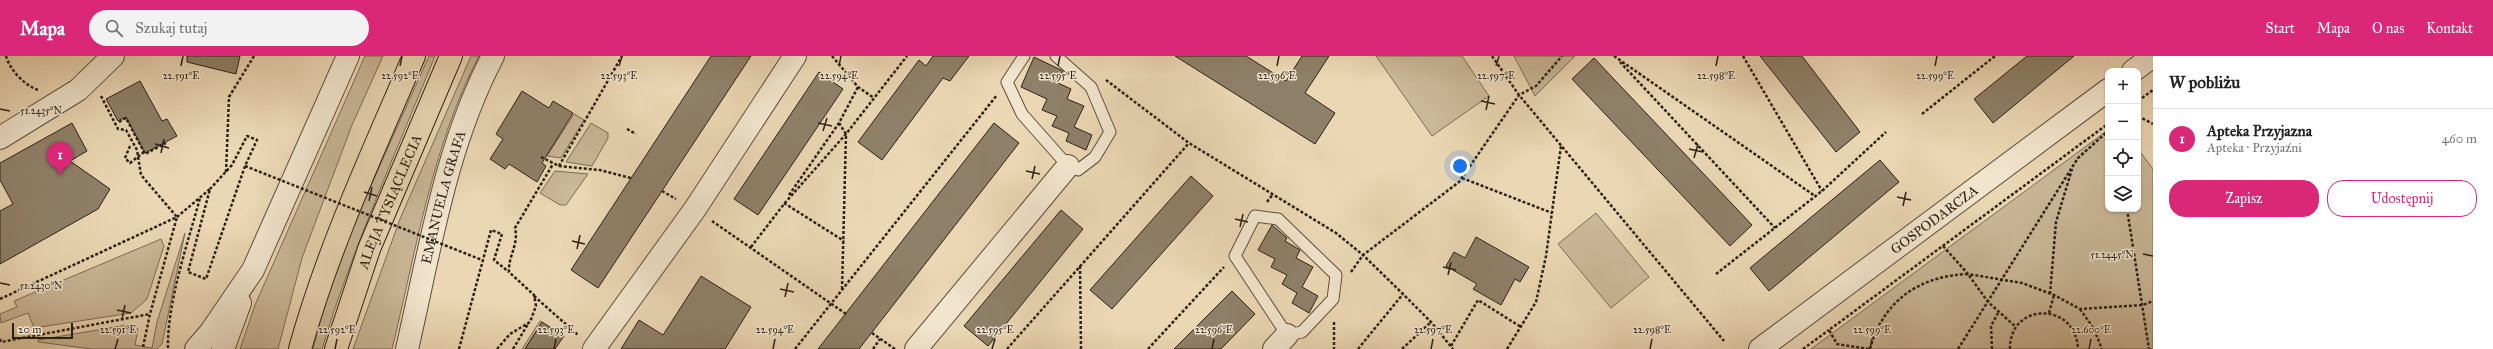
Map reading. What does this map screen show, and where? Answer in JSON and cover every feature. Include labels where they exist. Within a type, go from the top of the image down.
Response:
[{"type":"main road","points":[[300,349],[310,310],[334,244],[414,56]]},
{"type":"main road","name":"ALEJA TYSIĄCLECIA","points":[[336,349],[369,249],[451,56]]},
{"type":"street","points":[[0,138],[78,90],[113,56]]},
{"type":"street","points":[[223,349],[253,270],[348,56]]},
{"type":"street","name":"EMANUELA GRAFA","points":[[408,347],[447,176],[466,114],[493,56]]},
{"type":"street","points":[[589,344],[695,209],[795,56]]},
{"type":"street","points":[[2137,68],[2153,56]]},
{"type":"street","name":"GOSPODARCZA","points":[[1760,349],[2105,92]]},
{"type":"street","points":[[916,349],[1068,166]]},
{"type":"street","points":[[196,349],[210,333],[253,270]]},
{"type":"lane","points":[[1024,56],[1007,82],[1022,114],[1068,166],[1078,170],[1096,157],[1110,132],[1091,87],[1056,56]]},
{"type":"lane","points":[[1255,216],[1278,219],[1336,275],[1333,299],[1302,332],[1280,342],[1235,256],[1255,216]]},
{"type":"path","points":[[6,56],[9,65],[29,87],[40,90]]},
{"type":"path","points":[[226,173],[229,97],[254,56]]},
{"type":"path","points":[[559,166],[622,56]]},
{"type":"path","points":[[832,56],[858,87],[874,98]]},
{"type":"path","points":[[784,204],[846,134],[907,56]]},
{"type":"path","points":[[1492,56],[1519,95],[1724,341]]},
{"type":"path","points":[[1334,349],[1333,299],[1363,255],[1462,178],[1519,95],[1536,86],[1562,56]]},
{"type":"path","points":[[1743,56],[1822,191]]},
{"type":"path","points":[[1922,114],[1995,56]]},
{"type":"path","points":[[1615,57],[1815,196]]},
{"type":"path","points":[[1615,57],[1775,228]]},
{"type":"path","points":[[1100,75],[1189,143],[1330,229],[1363,255],[1403,294],[1431,322],[1453,349]]},
{"type":"path","points":[[795,349],[1007,82]]},
{"type":"path","points":[[751,247],[784,204],[839,123],[858,87]]},
{"type":"path","points":[[2141,99],[2153,90]]},
{"type":"path","points":[[99,93],[118,129],[126,130],[133,142],[137,150],[141,175],[177,217]]},
{"type":"path","points":[[119,122],[126,118],[144,152]]},
{"type":"path","points":[[2141,118],[2153,124]]},
{"type":"path","points":[[839,123],[846,134],[842,289]]},
{"type":"path","points":[[1803,349],[2105,126]]},
{"type":"path","points":[[627,129],[636,134]]},
{"type":"path","points":[[1716,274],[1822,191],[1886,132]]},
{"type":"path","points":[[1958,349],[2074,164],[2105,134]]},
{"type":"path","points":[[0,299],[177,217],[210,190],[226,173],[232,165],[247,136],[257,140],[245,166],[206,279],[188,272],[210,190]]},
{"type":"path","points":[[133,142],[125,158],[130,163],[144,152],[145,154],[166,143]]},
{"type":"path","points":[[1007,349],[1189,143]]},
{"type":"path","points":[[1506,349],[1522,327],[1536,302],[1546,256],[1561,146]]},
{"type":"path","points":[[541,157],[559,166],[600,170],[631,178]]},
{"type":"path","points":[[509,272],[509,264],[517,238],[515,228],[553,164]]},
{"type":"path","points":[[2050,294],[2052,248],[2056,222],[2074,164]]},
{"type":"path","points":[[245,166],[482,260]]},
{"type":"path","points":[[1462,178],[1552,213]]},
{"type":"path","points":[[662,192],[695,209],[846,314]]},
{"type":"path","points":[[168,348],[168,333],[181,269],[200,198]]},
{"type":"path","points":[[784,204],[844,242]]},
{"type":"path","points":[[2128,212],[2149,349]]},
{"type":"path","points":[[144,347],[150,314],[177,217]]},
{"type":"path","points":[[459,349],[491,230],[502,234],[494,260],[589,344]]},
{"type":"path","points":[[1943,246],[1968,274],[1988,302],[1998,313],[2016,327]]},
{"type":"path","points":[[1148,349],[1235,256]]},
{"type":"path","points":[[1080,266],[1081,349]]},
{"type":"path","points":[[1837,344],[1869,349],[1874,333],[1882,320],[1902,297],[1924,282],[1938,277],[1968,274],[2002,278],[2022,283],[2054,295],[2080,309],[2094,329],[2102,349]]},
{"type":"path","points":[[1359,349],[1403,294]]},
{"type":"path","points":[[513,349],[530,322],[536,306],[534,295]]},
{"type":"path","points":[[2049,313],[2054,295]]},
{"type":"path","points":[[1451,346],[1478,300],[1522,327]]},
{"type":"path","points":[[2080,309],[2143,305],[2153,301]]},
{"type":"path","points":[[1992,349],[1991,326],[1998,313]]},
{"type":"path","points":[[2010,349],[2010,340],[2016,327],[2030,315],[2049,313],[2061,317],[2070,325],[2076,336],[2078,349]]},
{"type":"path","points":[[0,340],[1,342],[150,314]]},
{"type":"path","points":[[497,349],[510,334],[530,322]]},
{"type":"path","points":[[1402,349],[1431,322]]},
{"type":"path","points":[[1829,330],[1839,349]]},
{"type":"path","points":[[872,333],[895,349]]},
{"type":"path","points":[[873,349],[880,339]]},
{"type":"shaded area","points":[[365,56],[383,56],[352,125],[302,258],[278,349],[240,349],[255,305]]},
{"type":"shaded area","points":[[429,56],[435,56],[375,201],[347,275],[322,349],[313,349],[326,299],[351,230]]},
{"type":"shaded area","points":[[471,56],[479,56],[463,90],[437,162],[392,349],[353,349],[400,219]]},
{"type":"shaded area","points":[[1376,56],[1462,56],[1489,96],[1432,136]]},
{"type":"shaded area","points":[[1514,56],[1575,56],[1535,96]]},
{"type":"shaded area","points":[[574,114],[584,120],[561,158],[547,156]]},
{"type":"shaded area","points":[[591,123],[608,133],[608,138],[592,166],[566,162]]},
{"type":"shaded area","points":[[2105,132],[2105,212],[2141,212],[2141,153],[2153,169],[2153,349],[1811,349]]},
{"type":"shaded area","points":[[555,171],[588,174],[566,205],[560,205],[540,193]]},
{"type":"shaded area","points":[[1596,213],[1649,277],[1611,308],[1558,244]]},
{"type":"shaded area","points":[[185,233],[162,344],[157,349],[92,349],[38,342],[38,340],[133,324],[138,329],[135,345],[152,348],[157,322]]},
{"type":"shaded area","points":[[161,239],[164,246],[147,299],[131,313],[34,328],[28,313],[1,323],[0,314],[17,307],[14,301]]},
{"type":"shaded area","points":[[540,321],[542,322],[526,347],[528,349],[522,349]]},
{"type":"building","points":[[187,56],[240,56],[236,74],[187,62]]},
{"type":"building","points":[[711,56],[751,56],[598,288],[571,270]]},
{"type":"building","points":[[933,56],[969,56],[950,81],[943,78],[882,160],[858,142],[919,60],[926,66]]},
{"type":"building","points":[[1175,56],[1246,56],[1286,81],[1302,56],[1329,56],[1305,93],[1335,113],[1315,144]]},
{"type":"building","points":[[1760,56],[1802,56],[1860,132],[1836,152]]},
{"type":"building","points":[[2027,56],[2074,56],[1993,123],[1974,99]]},
{"type":"building","points":[[1034,57],[1063,71],[1058,83],[1071,89],[1067,99],[1084,106],[1074,127],[1092,135],[1086,150],[1066,141],[1069,133],[1052,126],[1057,116],[1042,110],[1047,99],[1021,87]]},
{"type":"building","points":[[1594,58],[1752,225],[1730,246],[1572,79]]},
{"type":"building","points":[[819,72],[843,89],[758,215],[734,199]]},
{"type":"building","points":[[140,81],[162,121],[167,119],[177,136],[145,153],[126,117],[118,121],[106,99]]},
{"type":"building","points":[[522,91],[549,108],[553,101],[573,113],[542,163],[546,166],[537,182],[509,164],[505,169],[490,159],[503,139],[496,134]]},
{"type":"building","points":[[72,123],[87,151],[70,161],[110,189],[98,209],[0,264],[0,211],[13,204],[0,180],[0,163]]},
{"type":"building","points":[[994,123],[1019,143],[859,349],[818,349]]},
{"type":"building","points":[[1880,160],[1899,182],[1769,291],[1750,268]]},
{"type":"building","points":[[1191,176],[1213,196],[1112,309],[1090,290]]},
{"type":"building","points":[[1061,210],[1083,229],[988,346],[964,326]]},
{"type":"building","points":[[1272,225],[1287,238],[1285,241],[1300,250],[1296,258],[1313,267],[1302,287],[1318,296],[1309,313],[1292,303],[1297,293],[1282,284],[1287,275],[1271,267],[1275,259],[1258,250]]},
{"type":"building","points":[[1476,237],[1529,267],[1520,282],[1515,279],[1501,305],[1473,289],[1477,284],[1446,266],[1454,252],[1465,258]]},
{"type":"building","points":[[701,276],[751,307],[725,349],[621,349],[639,320],[663,335]]},
{"type":"building","points":[[1232,291],[1255,314],[1221,349],[1174,349]]},
{"type":"building","points":[[542,322],[564,336],[555,349],[525,349]]},
{"type":"place","name":"Apteka Przyjazna","points":[[60,175]]}]
